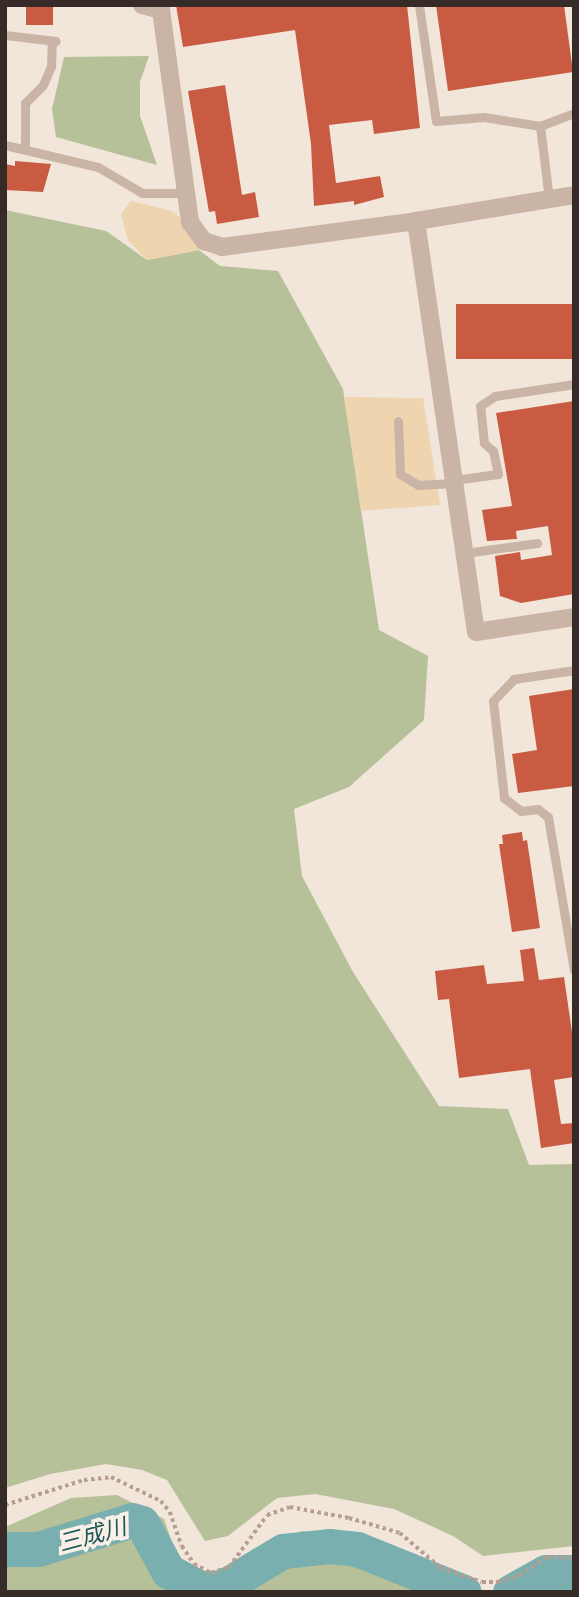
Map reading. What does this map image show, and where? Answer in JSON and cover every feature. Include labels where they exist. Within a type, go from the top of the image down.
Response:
[{"type":"street","points":[[142,5],[160,8],[190,222],[204,241],[222,247],[416,221],[574,195]]},
{"type":"street","points":[[416,221],[476,632],[574,617]]},
{"type":"lane","points":[[419,5],[436,121],[484,117],[540,126],[574,113]]},
{"type":"lane","points":[[5,35],[54,41],[51,66],[43,85],[25,103],[25,149]]},
{"type":"lane","points":[[540,126],[549,199]]},
{"type":"lane","points":[[5,145],[98,167],[142,193],[186,193]]},
{"type":"lane","points":[[398,421],[400,474],[418,485],[498,474],[493,451],[484,443],[480,406],[495,396],[574,384]]},
{"type":"lane","points":[[464,553],[537,543]]},
{"type":"lane","points":[[574,670],[514,679],[494,701],[504,798],[521,811],[538,809],[548,817],[574,970]]},
{"type":"path","points":[[5,1505],[85,1480],[111,1477],[161,1501],[170,1512],[182,1546],[194,1564],[211,1573],[229,1567],[267,1515],[290,1507],[400,1533],[441,1568],[482,1582],[498,1582],[520,1575],[547,1557],[574,1558]]},
{"type":"green space","points":[[149,56],[140,82],[140,116],[157,165],[56,137],[52,109],[64,57]]},
{"type":"green space","points":[[5,210],[106,231],[147,260],[199,250],[220,266],[278,271],[343,389],[379,630],[428,656],[424,720],[349,787],[294,809],[302,876],[353,972],[439,1106],[508,1109],[529,1165],[574,1164],[574,1546],[483,1556],[453,1536],[394,1509],[315,1494],[277,1498],[228,1536],[205,1541],[167,1480],[142,1470],[106,1464],[50,1474],[5,1488]]},
{"type":"green space","points":[[117,1495],[164,1519],[185,1579],[215,1585],[301,1531],[341,1535],[405,1554],[464,1592],[5,1592],[5,1527],[71,1498]]},
{"type":"sand","points":[[131,201],[172,211],[182,219],[187,233],[199,250],[147,260],[128,240],[121,214]]},
{"type":"sand","points":[[344,397],[423,398],[440,505],[361,511]]},
{"type":"building","points":[[26,5],[53,5],[53,25],[26,25]]},
{"type":"building","points":[[176,5],[407,5],[420,128],[374,134],[372,120],[329,125],[336,183],[380,176],[384,197],[354,205],[354,201],[314,206],[311,144],[295,30],[183,47]]},
{"type":"building","points":[[436,5],[564,5],[573,72],[448,91]]},
{"type":"building","points":[[225,85],[242,195],[255,192],[259,217],[217,224],[215,211],[209,212],[188,91]]},
{"type":"building","points":[[15,161],[51,164],[43,192],[5,190],[5,164],[15,166]]},
{"type":"building","points":[[456,304],[574,304],[574,359],[456,359]]},
{"type":"building","points":[[574,401],[574,594],[521,603],[500,596],[495,556],[520,552],[521,560],[552,555],[548,526],[516,531],[517,539],[487,541],[482,510],[512,506],[496,413]]},
{"type":"building","points":[[574,689],[574,786],[518,793],[512,754],[537,750],[529,696]]},
{"type":"building","points":[[522,832],[523,841],[527,840],[540,928],[512,932],[499,844],[503,844],[502,835]]},
{"type":"building","points":[[534,948],[539,980],[564,977],[574,1046],[574,1077],[554,1080],[561,1124],[574,1123],[574,1143],[541,1148],[530,1069],[459,1078],[449,999],[438,1000],[435,971],[484,965],[487,984],[524,981],[520,950]]},
{"type":"waterway","name":"三成川","points":[[5,1549],[38,1549],[132,1520],[142,1523],[168,1571],[200,1588],[223,1587],[283,1551],[329,1546],[357,1549],[464,1592]]},
{"type":"waterway","name":"三成川","points":[[510,1592],[546,1572],[574,1572]]}]
